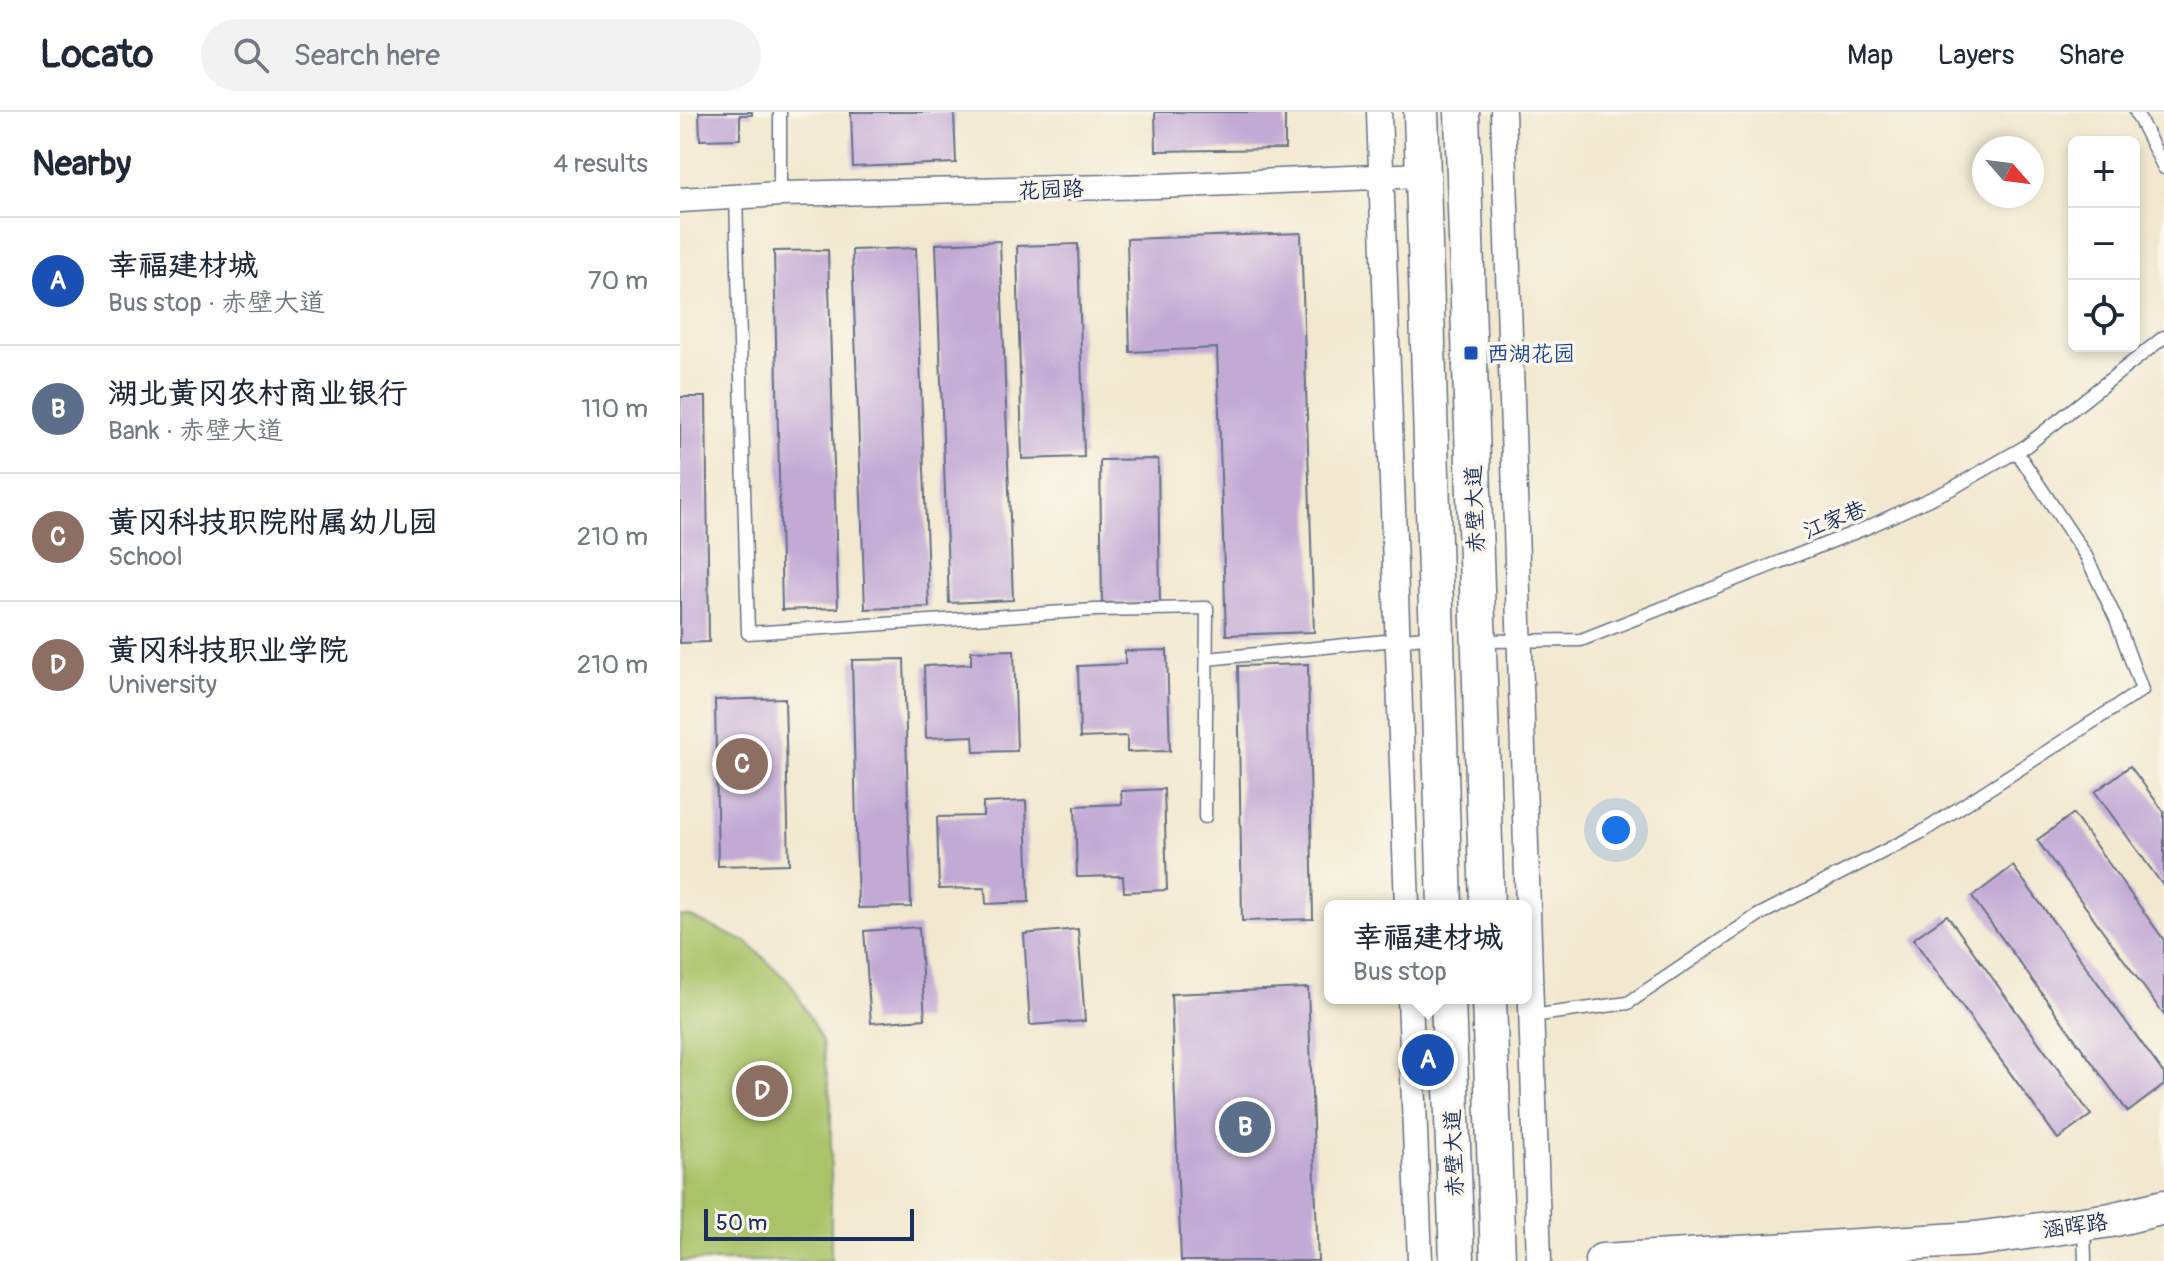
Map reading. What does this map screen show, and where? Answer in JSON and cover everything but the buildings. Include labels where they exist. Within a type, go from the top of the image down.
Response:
[{"type":"main road","name":"赤壁大道","points":[[1421,112],[1445,900]]},
{"type":"main road","name":"赤壁大道","points":[[1462,112],[1487,900]]},
{"type":"main road","name":"赤壁大道","points":[[1448,1004],[1457,1261]]},
{"type":"main road","name":"赤壁大道","points":[[1489,1004],[1498,1261]]},
{"type":"main road","name":"涵晖路","points":[[1602,1261],[1976,1239],[2083,1224],[2164,1207]]},
{"type":"street","points":[[1379,112],[1407,900]]},
{"type":"street","points":[[1503,112],[1527,900]]},
{"type":"street","name":"花园路","points":[[680,200],[780,194],[1158,186],[1423,175]]},
{"type":"street","points":[[1410,1004],[1420,1261]]},
{"type":"street","points":[[1531,1004],[1539,1261]]},
{"type":"lane","points":[[780,112],[780,194]]},
{"type":"lane","points":[[2136,112],[2164,168]]},
{"type":"lane","points":[[736,196],[748,633],[1095,610],[1207,608],[1205,817]]},
{"type":"lane","name":"江家巷","points":[[1478,641],[1581,640],[1866,528],[1951,489],[2017,452],[2164,337]]},
{"type":"lane","points":[[1531,1016],[1628,1003],[1757,916],[1922,832],[2142,690],[2116,619],[2086,556],[2017,452]]},
{"type":"lane","points":[[1207,659],[1436,636]]},
{"type":"lane","points":[[2083,1224],[2085,1261]]},
{"type":"green space","points":[[680,916],[691,917],[748,943],[793,986],[822,1041],[831,1103],[831,1261],[680,1261]]},
{"type":"place","name":"西湖花园","points":[[1471,353]]},
{"type":"place","name":"黄冈科技职院附属幼儿园","points":[[742,764]]},
{"type":"place","name":"幸福建材城","points":[[1428,1060]]},
{"type":"place","name":"黄冈科技职业学院","points":[[762,1091]]},
{"type":"place","name":"湖北黄冈农村商业银行","points":[[1245,1127]]}]
